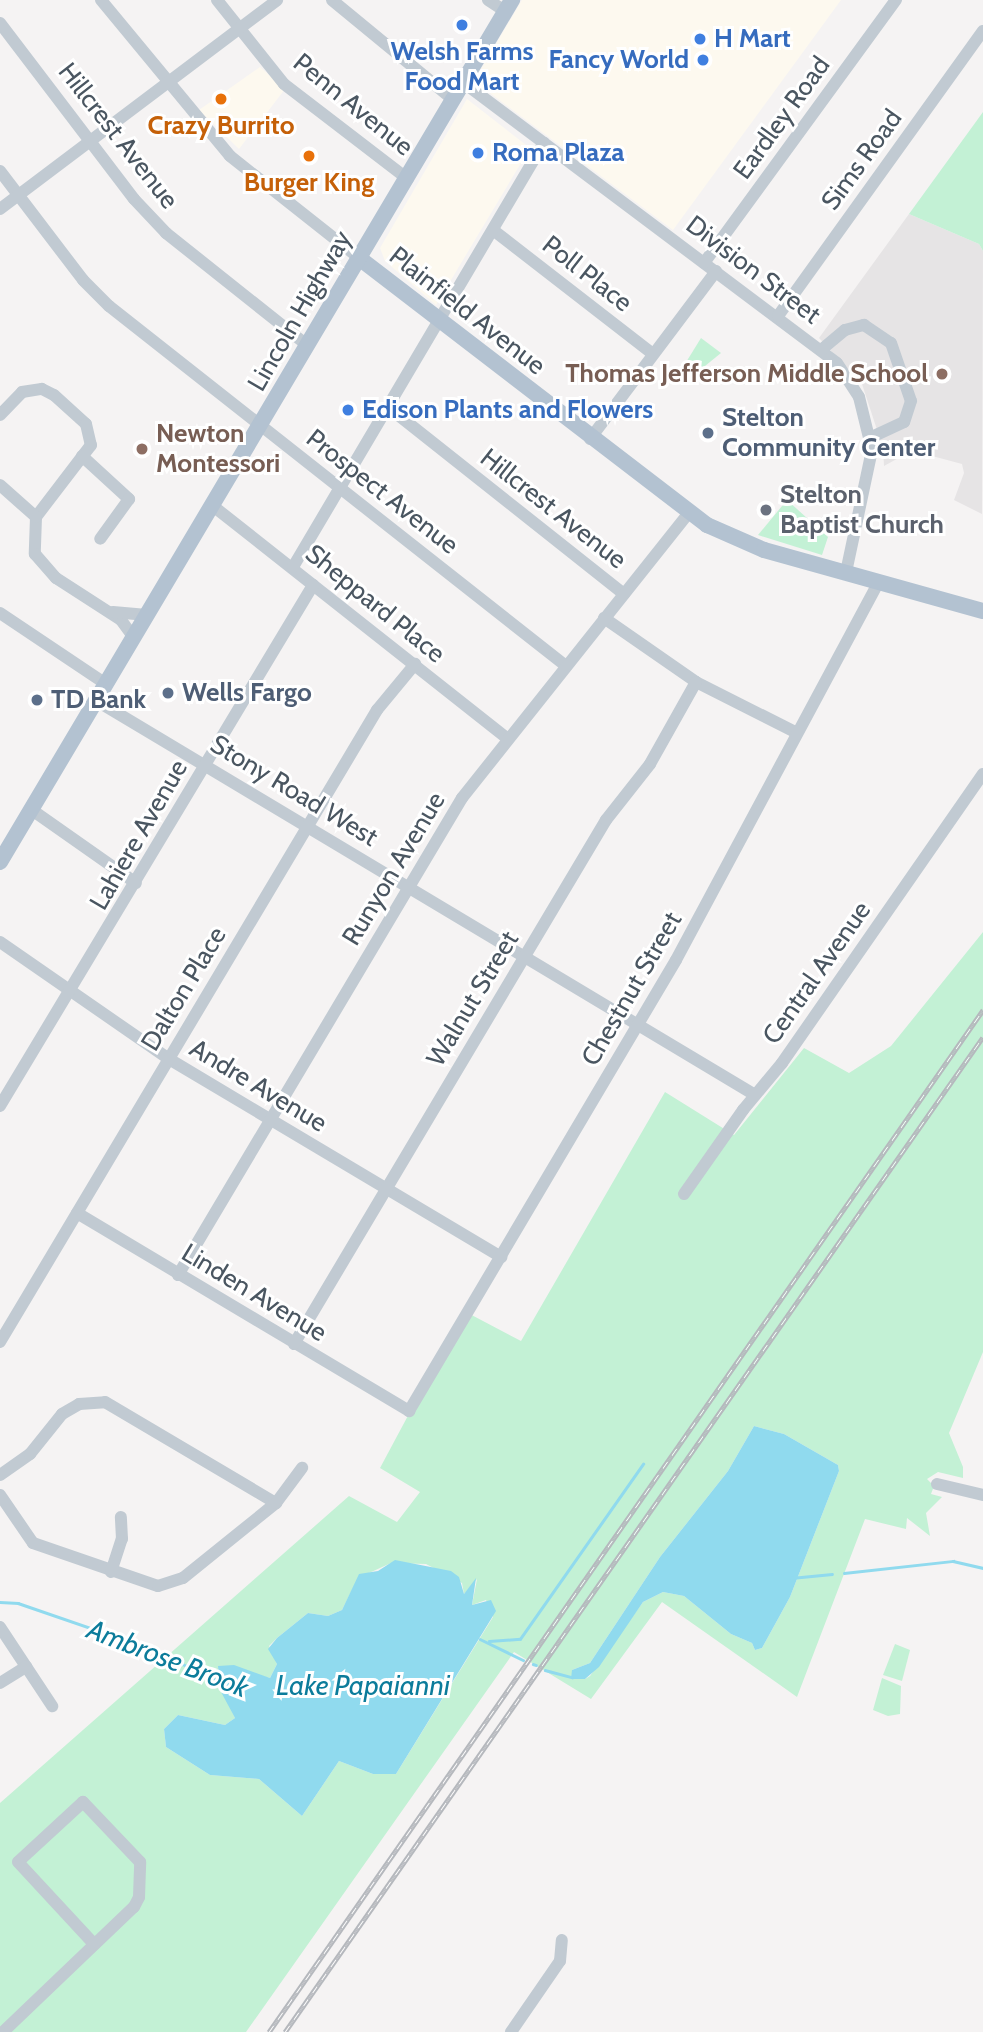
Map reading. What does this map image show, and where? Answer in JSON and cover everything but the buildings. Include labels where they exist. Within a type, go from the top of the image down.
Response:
[{"type":"main road","name":"Lincoln Highway","points":[[0,862],[408,179],[508,6]]},
{"type":"main road","name":"Plainfield Avenue","points":[[359,258],[689,513],[745,543],[983,611]]},
{"type":"street","name":"Plainfield Avenue","points":[[101,0],[166,83],[230,156],[359,258]]},
{"type":"street","name":"Penn Avenue","points":[[217,0],[284,84],[408,179]]},
{"type":"street","points":[[0,209],[277,0]]},
{"type":"street","points":[[332,0],[452,99]]},
{"type":"street","points":[[488,0],[508,6]]},
{"type":"street","name":"Eardley Road","points":[[704,263],[896,0]]},
{"type":"street","name":"Hillcrest Avenue","points":[[0,23],[134,199],[166,233],[308,346]]},
{"type":"street","name":"Sims Road","points":[[778,316],[983,31]]},
{"type":"street","name":"Division Street","points":[[464,83],[778,316],[821,350],[855,389],[872,437],[871,469],[846,572]]},
{"type":"street","points":[[293,567],[544,143]]},
{"type":"street","name":"Prospect Avenue","points":[[0,171],[83,281],[109,306],[566,666]]},
{"type":"street","name":"Poll Place","points":[[493,230],[653,354]]},
{"type":"street","points":[[590,439],[716,271]]},
{"type":"street","points":[[821,350],[845,330],[864,325],[891,343],[911,401],[904,422],[872,437]]},
{"type":"street","points":[[0,415],[29,388],[54,394],[86,424],[92,436],[82,456],[36,517],[33,541],[42,565],[106,610],[134,638]]},
{"type":"street","name":"Hillcrest Avenue","points":[[388,407],[624,594]]},
{"type":"street","points":[[82,456],[129,499],[100,539]]},
{"type":"street","points":[[0,485],[36,517]]},
{"type":"street","name":"Sheppard Place","points":[[213,506],[508,739]]},
{"type":"street","name":"Runyon Avenue","points":[[178,1275],[462,798],[689,513]]},
{"type":"street","name":"Chestnut Street","points":[[409,1410],[640,1023],[878,581]]},
{"type":"street","name":"Lahiere Avenue","points":[[0,1106],[73,992],[313,584]]},
{"type":"street","points":[[106,610],[147,615]]},
{"type":"street","points":[[0,613],[106,684]]},
{"type":"street","points":[[604,618],[696,682],[797,733]]},
{"type":"street","name":"Dalton Place","points":[[0,1340],[377,710],[415,664]]},
{"type":"street","name":"Walnut Street","points":[[294,1344],[606,820],[668,734],[696,682]]},
{"type":"street","name":"Stony Road West","points":[[97,701],[640,1023],[755,1095]]},
{"type":"street","name":"Central Avenue","points":[[684,1194],[755,1095],[782,1063],[983,774]]},
{"type":"street","points":[[32,810],[136,883]]},
{"type":"street","name":"Andre Avenue","points":[[0,942],[169,1059],[270,1122],[501,1257]]},
{"type":"street","name":"Linden Avenue","points":[[77,1213],[409,1410]]},
{"type":"street","points":[[0,1475],[30,1454],[70,1408],[105,1402],[276,1503]]},
{"type":"street","points":[[0,1495],[33,1543],[150,1585],[174,1583],[276,1503],[302,1468]]},
{"type":"street","points":[[937,1484],[983,1496]]},
{"type":"street","points":[[111,1572],[122,1539],[121,1517]]},
{"type":"street","points":[[2,1630],[52,1706]]},
{"type":"street","points":[[0,1683],[26,1667]]},
{"type":"street","points":[[3,2032],[134,1907],[143,1879],[136,1855],[83,1802],[18,1862],[94,1944]]},
{"type":"street","points":[[511,2032],[560,1961],[562,1940]]},
{"type":"shaded area","points":[[522,0],[841,0],[673,230],[474,81]]},
{"type":"shaded area","points":[[260,67],[285,89],[239,149],[199,110]]},
{"type":"shaded area","points":[[467,99],[530,148],[436,305],[385,261],[380,248]]},
{"type":"shaded area","points":[[909,214],[979,244],[983,251],[982,514],[954,500],[964,473],[962,464],[906,449],[904,455],[884,466],[883,448],[862,384],[819,338]]},
{"type":"green space","points":[[983,112],[983,251],[979,244],[909,214]]},
{"type":"green space","points":[[701,338],[721,353],[689,379],[680,372]]},
{"type":"green space","points":[[787,500],[828,537],[822,555],[758,535]]},
{"type":"green space","points":[[983,932],[983,1352],[949,1433],[963,1467],[963,1478],[938,1472],[927,1479],[934,1486],[931,1494],[942,1497],[926,1513],[930,1536],[907,1518],[906,1529],[865,1519],[797,1697],[662,1602],[591,1699],[514,1652],[246,2032],[0,2032],[0,1803],[349,1496],[397,1522],[420,1492],[380,1468],[464,1311],[521,1341],[665,1092],[734,1135],[804,1048],[849,1073],[891,1046]],"holes":[[[754,1426],[784,1434],[838,1465],[839,1471],[790,1597],[762,1648],[755,1650],[752,1643],[731,1634],[684,1596],[663,1592],[643,1602],[590,1676],[585,1679],[572,1670],[590,1663],[660,1557],[728,1471]],[[391,1563],[426,1564],[462,1583],[464,1594],[477,1579],[472,1605],[486,1600],[493,1617],[396,1774],[373,1774],[339,1761],[302,1816],[259,1779],[210,1775],[166,1747],[164,1729],[178,1715],[225,1725],[235,1718],[217,1680],[219,1666],[270,1678],[277,1664],[269,1646],[277,1638],[308,1613],[328,1616],[342,1610],[358,1578]]]},
{"type":"green space","points":[[895,1644],[910,1650],[902,1681],[883,1675]]},
{"type":"green space","points":[[882,1678],[901,1686],[900,1714],[888,1716],[873,1710]]},
{"type":"water","points":[[754,1426],[784,1434],[838,1465],[839,1471],[790,1597],[762,1648],[755,1650],[752,1643],[731,1634],[684,1596],[663,1592],[643,1602],[599,1667],[585,1679],[571,1679],[572,1670],[590,1663],[660,1557],[728,1471]]},
{"type":"water","name":"Lake Papaianni","points":[[395,1560],[451,1571],[459,1577],[464,1594],[476,1578],[472,1605],[491,1600],[496,1611],[396,1774],[373,1774],[339,1761],[302,1816],[259,1779],[210,1775],[166,1747],[164,1729],[178,1715],[225,1725],[235,1718],[220,1690],[218,1666],[234,1665],[270,1678],[277,1664],[268,1649],[277,1638],[308,1613],[328,1616],[342,1610],[359,1574],[378,1571]]},
{"type":"waterway","points":[[489,1641],[520,1639],[643,1464]]},
{"type":"waterway","name":"Ambrose Brook","points":[[844,1573],[953,1561],[983,1568]]},
{"type":"waterway","name":"Ambrose Brook","points":[[791,1578],[832,1574]]},
{"type":"waterway","name":"Ambrose Brook","points":[[0,1602],[18,1603],[140,1645],[220,1681]]},
{"type":"waterway","name":"Ambrose Brook","points":[[480,1639],[523,1660]]},
{"type":"waterway","name":"Ambrose Brook","points":[[545,1670],[572,1677]]},
{"type":"railway","points":[[269,2032],[983,1010]]},
{"type":"railway","points":[[285,2032],[983,1037]]},
{"type":"place","name":"Welsh Farms Food Mart","points":[[462,25]]},
{"type":"place","name":"H Mart","points":[[700,39]]},
{"type":"place","name":"Fancy World","points":[[703,60]]},
{"type":"place","name":"Crazy Burrito","points":[[221,99]]},
{"type":"place","name":"Roma Plaza","points":[[478,153]]},
{"type":"place","name":"Burger King","points":[[309,156]]},
{"type":"place","name":"Thomas Jefferson Middle School","points":[[942,374]]},
{"type":"place","name":"Edison Plants and Flowers","points":[[348,410]]},
{"type":"place","name":"Stelton Community Center","points":[[708,433]]},
{"type":"place","name":"Newton Montessori","points":[[142,449]]},
{"type":"place","name":"Stelton Baptist Church","points":[[766,510]]},
{"type":"place","name":"Wells Fargo","points":[[168,693]]},
{"type":"place","name":"TD Bank","points":[[37,700]]}]
